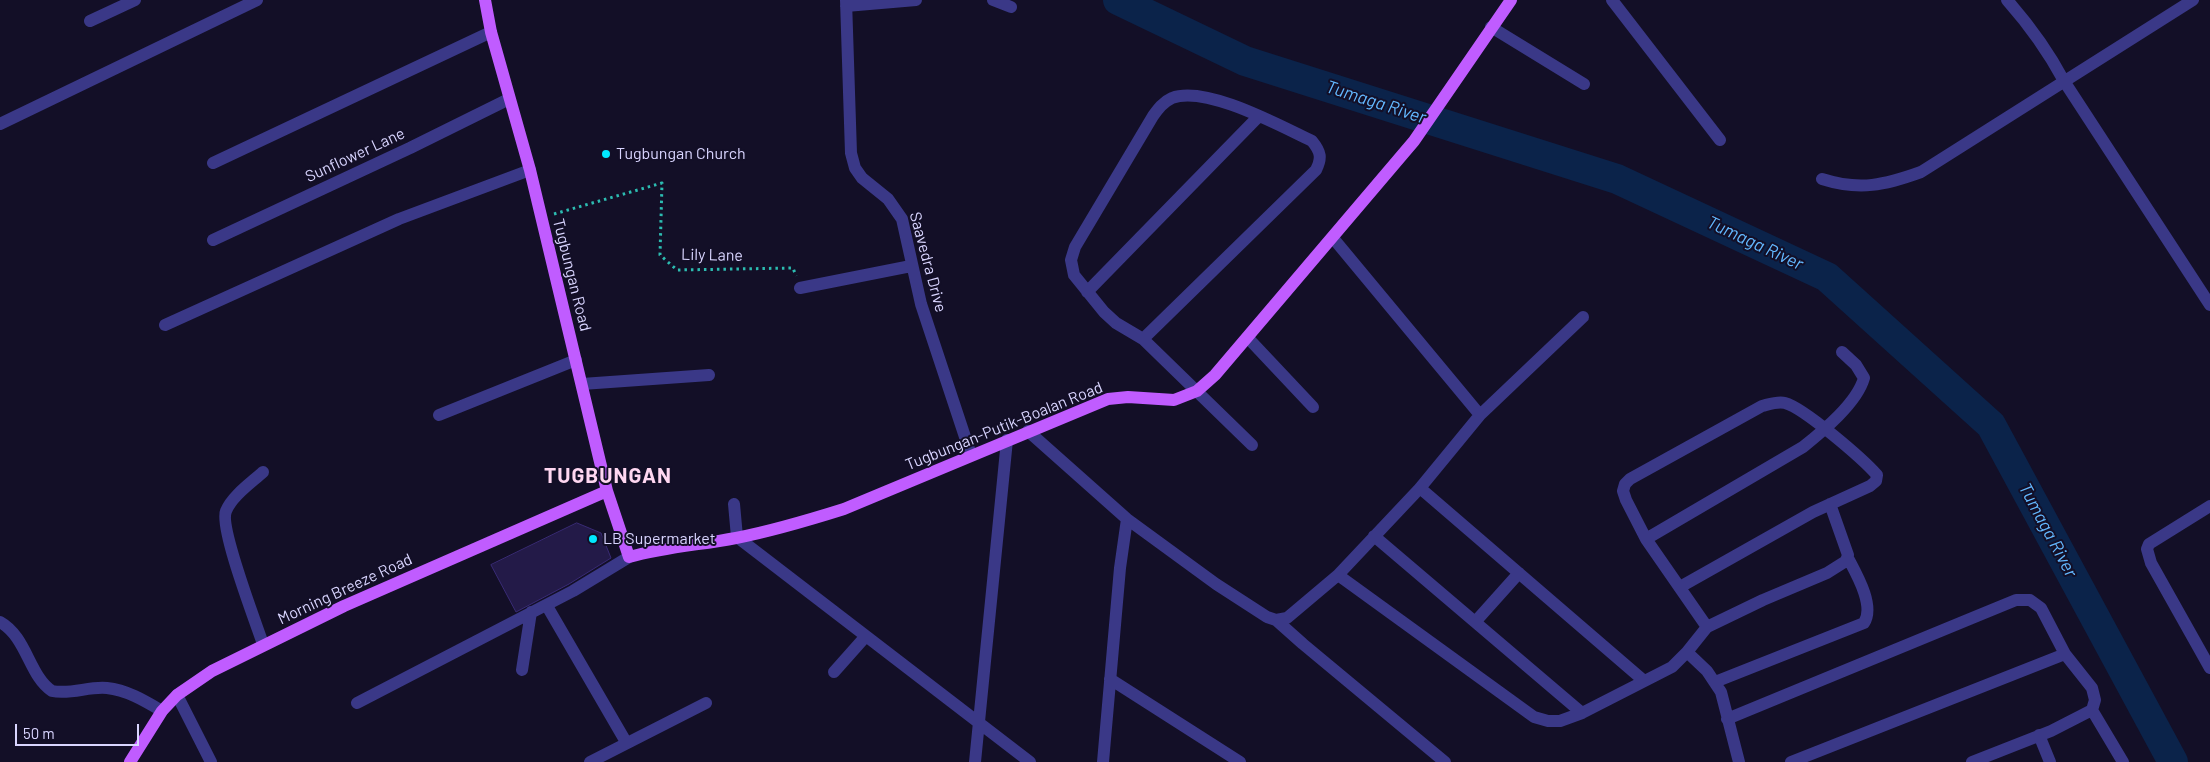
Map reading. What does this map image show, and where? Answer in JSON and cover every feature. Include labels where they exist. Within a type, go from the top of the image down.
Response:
[{"type":"main road","name":"Tugbungan Road","points":[[485,0],[491,32],[530,170],[607,491],[629,557]]},
{"type":"main road","name":"Tugbungan-Putik-Boalan Road","points":[[629,557],[686,544],[737,537],[809,520],[844,509],[1108,399],[1128,397],[1174,400],[1197,391],[1228,363],[1414,141],[1510,0]]},
{"type":"main road","name":"Morning Breeze Road","points":[[130,762],[162,711],[177,695],[212,671],[263,644],[344,606],[607,491]]},
{"type":"street","points":[[90,22],[135,0]]},
{"type":"street","points":[[0,124],[257,0]]},
{"type":"street","points":[[846,3],[916,0]]},
{"type":"street","points":[[993,0],[1011,7]]},
{"type":"street","points":[[1612,0],[1720,140]]},
{"type":"street","points":[[2007,0],[2031,27],[2210,305]]},
{"type":"street","points":[[1822,179],[1841,185],[1864,187],[1895,182],[1922,172],[2193,0]]},
{"type":"street","name":"Saavedra Drive","points":[[846,3],[851,153],[855,168],[862,178],[888,198],[897,208],[902,219],[921,304],[971,455]]},
{"type":"street","points":[[1491,27],[1584,84]]},
{"type":"street","points":[[213,162],[491,32]]},
{"type":"street","points":[[1143,339],[1316,170],[1321,160],[1320,150],[1312,141],[1210,97],[1190,95],[1170,99],[1162,105],[1075,247],[1071,260],[1074,275],[1116,323],[1143,339],[1252,444]]},
{"type":"street","name":"Sunflower Lane","points":[[213,240],[410,148],[509,99]]},
{"type":"street","points":[[1087,292],[1258,117]]},
{"type":"street","points":[[164,324],[391,222],[530,170]]},
{"type":"street","points":[[1333,238],[1480,415]]},
{"type":"street","points":[[800,288],[911,266]]},
{"type":"street","points":[[1276,620],[1287,618],[1338,575],[1420,488],[1480,415],[1583,317]]},
{"type":"street","points":[[1248,338],[1313,408]]},
{"type":"street","points":[[1646,539],[1788,455],[1824,430],[1858,392],[1864,378],[1856,364],[1842,352]]},
{"type":"street","points":[[439,415],[576,360]]},
{"type":"street","points":[[582,384],[709,375]]},
{"type":"street","points":[[1680,587],[1830,504],[1870,486],[1878,477],[1852,450],[1786,403],[1776,402],[1762,406],[1630,479],[1625,484],[1623,491],[1646,539],[1707,628]]},
{"type":"street","points":[[1028,431],[1127,518],[1216,584],[1267,617],[1276,620],[1446,762]]},
{"type":"street","points":[[975,762],[1006,440]]},
{"type":"street","points":[[263,472],[230,504],[224,513],[230,546],[263,644]]},
{"type":"street","points":[[1420,488],[1643,680]]},
{"type":"street","points":[[734,504],[737,537],[1030,762]]},
{"type":"street","points":[[1715,682],[1864,623],[1868,616],[1867,605],[1848,558],[1830,504]]},
{"type":"street","points":[[2209,663],[2151,563],[2147,548],[2149,544],[2210,506]]},
{"type":"street","points":[[1103,762],[1120,568],[1127,518]]},
{"type":"street","points":[[1374,536],[1582,712]]},
{"type":"street","points":[[357,703],[531,612],[547,606],[629,557]]},
{"type":"street","points":[[1338,575],[1534,717],[1548,721],[1560,721],[1672,667],[1688,652],[1707,628],[1763,600],[1827,573],[1848,558]]},
{"type":"street","points":[[1476,621],[1518,573]]},
{"type":"street","points":[[1727,719],[2016,600],[2030,600],[2041,608],[2065,654],[2092,688],[2096,700],[2092,710],[2039,735],[1972,762]]},
{"type":"street","points":[[547,606],[626,742]]},
{"type":"street","points":[[522,670],[531,612]]},
{"type":"street","points":[[0,622],[15,635],[43,681],[52,691],[68,692],[106,688],[137,697],[162,711]]},
{"type":"street","points":[[834,672],[866,636]]},
{"type":"street","points":[[1688,652],[1715,682],[1725,706],[1739,762]]},
{"type":"street","points":[[1791,762],[2065,654]]},
{"type":"street","points":[[1110,679],[1240,762]]},
{"type":"street","points":[[177,695],[210,762]]},
{"type":"street","points":[[590,762],[626,742],[706,703]]},
{"type":"street","points":[[2092,710],[2123,762]]},
{"type":"street","points":[[2039,735],[2050,762]]},
{"type":"path","name":"Lily Lane","points":[[541,217],[662,183],[660,255],[677,270],[793,268],[800,288]]},
{"type":"building","points":[[577,523],[601,533],[611,558],[569,584],[516,612],[491,565]]},
{"type":"waterway","name":"Tumaga River","points":[[1118,0],[1245,61],[1617,179],[1827,277],[1991,425],[2173,762]]},
{"type":"place","name":"Tugbungan Church","points":[[606,154]]},
{"type":"place","name":"LB Supermarket","points":[[593,539]]},
{"type":"district","name":"TUGBUNGAN","points":[[608,476]]}]
